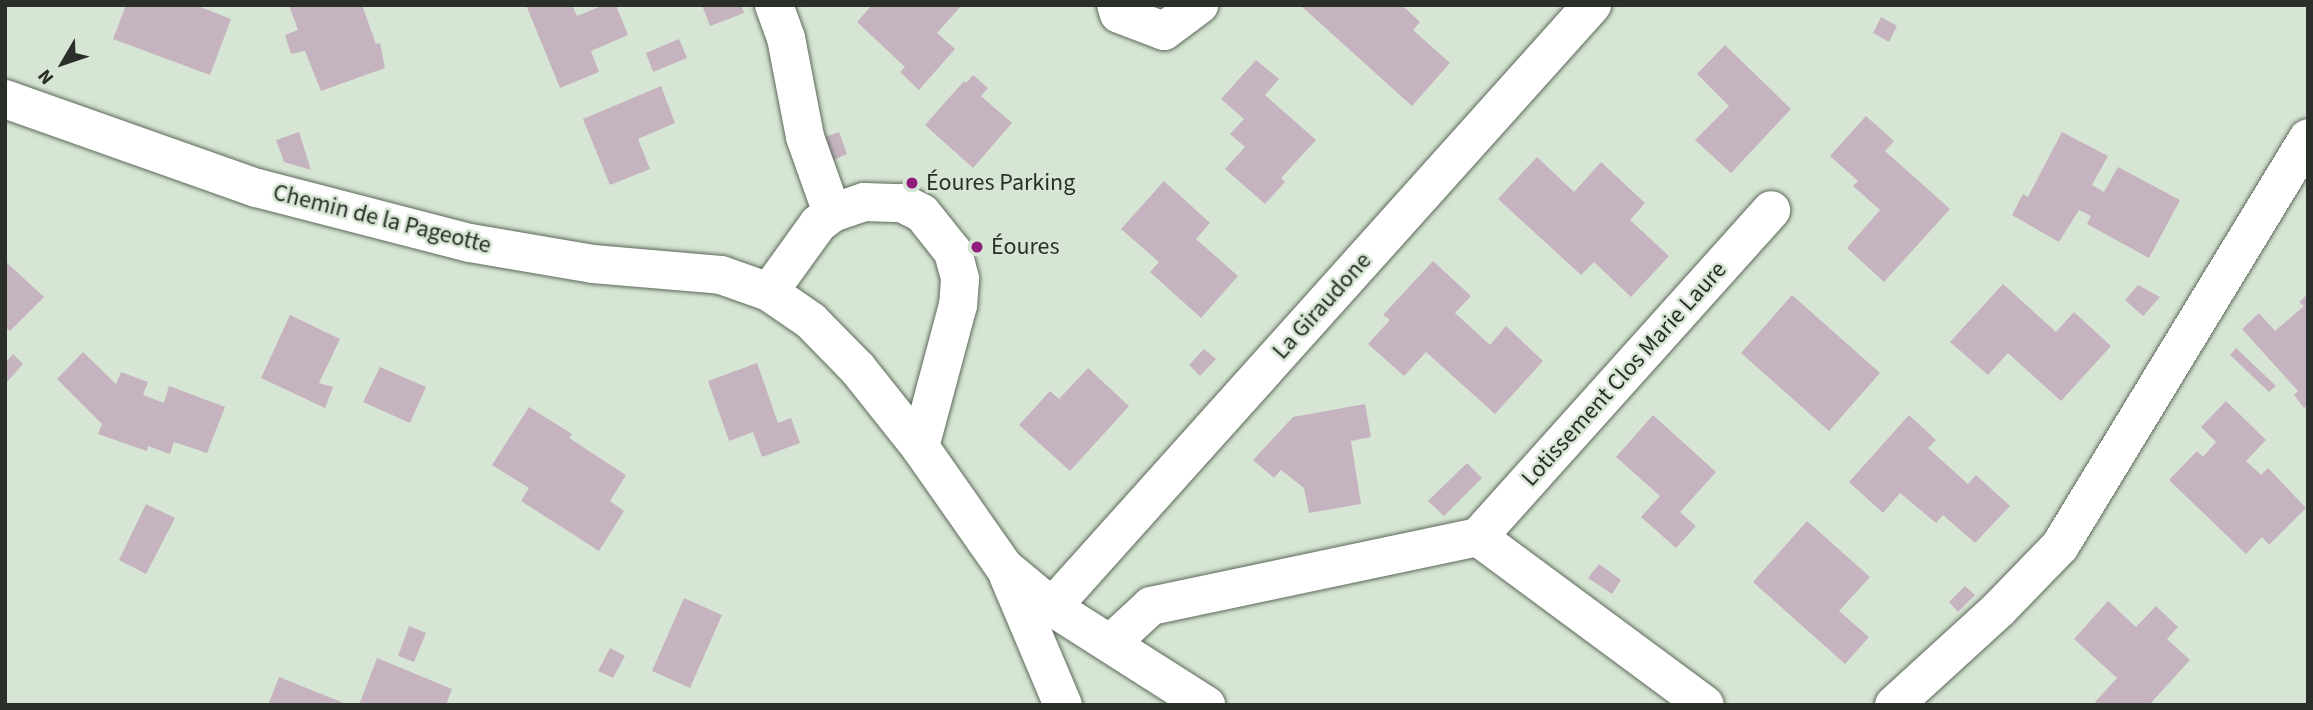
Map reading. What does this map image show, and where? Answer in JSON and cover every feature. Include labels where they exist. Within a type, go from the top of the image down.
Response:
[{"type":"street","points":[[774,5],[786,38],[805,137],[832,212]]},
{"type":"street","points":[[1115,5],[1119,14],[1164,31],[1199,5]]},
{"type":"street","name":"La Giraudone","points":[[1052,607],[1592,5]]},
{"type":"street","name":"Chemin de la Pageotte","points":[[5,99],[257,188],[470,243],[593,264],[721,275],[769,292],[811,321],[839,350],[920,447],[1004,567],[1052,607],[1206,705]]},
{"type":"street","points":[[1894,705],[1999,609],[2060,546],[2308,138]]},
{"type":"street","points":[[769,292],[818,224],[832,212],[864,202],[902,203],[922,213],[953,252],[960,279],[958,305],[920,447]]},
{"type":"street","name":"Lotissement Clos Marie Laure","points":[[1478,537],[1771,210]]},
{"type":"street","points":[[1111,643],[1151,606],[1478,537],[1705,705]]},
{"type":"street","points":[[1004,567],[1063,705]]},
{"type":"building","points":[[126,5],[195,5],[231,19],[210,75],[113,39]]},
{"type":"building","points":[[289,5],[362,5],[376,44],[380,43],[385,68],[321,91],[305,51],[291,54],[285,35],[298,30]]},
{"type":"building","points":[[526,5],[572,5],[577,16],[604,5],[616,5],[628,35],[591,51],[599,72],[560,88]]},
{"type":"building","points":[[702,5],[741,5],[744,13],[710,26]]},
{"type":"building","points":[[872,5],[962,5],[937,33],[955,49],[919,90],[900,72],[905,67],[857,22]]},
{"type":"building","points":[[1300,5],[1402,5],[1420,22],[1413,30],[1450,63],[1412,106]]},
{"type":"building","points":[[1881,17],[1897,26],[1889,42],[1873,33]]},
{"type":"building","points":[[679,39],[687,58],[653,72],[646,53]]},
{"type":"building","points":[[1725,45],[1791,109],[1731,173],[1695,140],[1729,106],[1697,74]]},
{"type":"building","points":[[1256,60],[1279,79],[1265,95],[1316,140],[1281,178],[1285,182],[1265,204],[1225,169],[1245,147],[1230,134],[1244,119],[1221,99]]},
{"type":"building","points":[[973,75],[988,88],[981,96],[1012,123],[973,168],[925,125],[964,81],[966,83]]},
{"type":"building","points":[[661,86],[675,123],[638,139],[650,169],[610,185],[583,119]]},
{"type":"building","points":[[1866,116],[1894,141],[1885,151],[1950,209],[1884,282],[1847,248],[1880,210],[1853,186],[1858,181],[1830,156]]},
{"type":"building","points":[[299,132],[311,170],[284,162],[276,140]]},
{"type":"building","points":[[839,132],[847,154],[831,161],[822,138]]},
{"type":"building","points":[[2062,132],[2108,156],[2092,185],[2104,192],[2118,167],[2180,200],[2149,258],[2087,224],[2091,216],[2079,210],[2059,242],[2012,215],[2023,194],[2028,197]]},
{"type":"building","points":[[1537,157],[1574,192],[1601,162],[1645,203],[1630,220],[1669,256],[1631,297],[1594,262],[1581,275],[1498,199]]},
{"type":"building","points":[[1164,181],[1210,223],[1196,239],[1238,276],[1201,318],[1150,272],[1159,262],[1121,229]]},
{"type":"building","points":[[5,261],[44,297],[10,331],[5,327]]},
{"type":"building","points":[[1433,261],[1471,296],[1455,313],[1490,345],[1506,326],[1543,361],[1495,414],[1426,352],[1404,376],[1368,344],[1390,320],[1383,315]]},
{"type":"building","points":[[2003,284],[2056,332],[2074,312],[2111,346],[2061,401],[2008,353],[1988,375],[1950,342]]},
{"type":"building","points":[[2138,285],[2160,297],[2143,316],[2125,300]]},
{"type":"building","points":[[2308,294],[2308,405],[2304,408],[2294,395],[2298,391],[2242,329],[2259,313],[2275,331],[2304,306],[2299,302]]},
{"type":"building","points":[[1792,295],[1880,373],[1829,431],[1741,353]]},
{"type":"building","points":[[290,315],[340,339],[319,383],[333,387],[325,408],[261,378]]},
{"type":"building","points":[[2236,348],[2276,386],[2269,392],[2230,355]]},
{"type":"building","points":[[1204,349],[1216,359],[1200,376],[1189,365]]},
{"type":"building","points":[[83,352],[116,384],[121,372],[148,382],[143,395],[164,403],[169,386],[225,407],[207,453],[174,442],[170,454],[148,446],[147,451],[98,434],[102,424],[57,379]]},
{"type":"building","points":[[13,354],[23,364],[7,382],[5,363]]},
{"type":"building","points":[[757,363],[778,423],[791,418],[800,443],[762,457],[753,432],[729,441],[708,381]]},
{"type":"building","points":[[380,367],[426,387],[410,423],[363,402]]},
{"type":"building","points":[[1088,368],[1129,406],[1070,471],[1019,425],[1050,391],[1059,399]]},
{"type":"building","points":[[2226,401],[2266,440],[2246,461],[2261,475],[2268,468],[2306,508],[2269,545],[2262,537],[2246,554],[2169,480],[2197,451],[2203,457],[2216,442],[2201,427]]},
{"type":"building","points":[[1365,404],[1371,437],[1351,441],[1361,504],[1309,513],[1304,488],[1281,470],[1274,478],[1253,460],[1293,417]]},
{"type":"building","points":[[529,407],[572,434],[569,438],[626,475],[610,501],[624,511],[599,551],[521,501],[529,488],[492,465]]},
{"type":"building","points":[[1653,415],[1716,472],[1680,512],[1696,526],[1676,548],[1641,517],[1660,496],[1616,457]]},
{"type":"building","points":[[1909,415],[1936,440],[1928,448],[1968,484],[1976,475],[2010,506],[1975,543],[1943,515],[1936,523],[1900,493],[1883,513],[1849,482]]},
{"type":"building","points":[[1467,463],[1482,478],[1444,516],[1428,501]]},
{"type":"building","points":[[146,504],[175,518],[146,574],[119,560]]},
{"type":"building","points":[[1807,521],[1870,577],[1839,611],[1869,637],[1845,664],[1753,582]]},
{"type":"building","points":[[1599,564],[1621,580],[1612,594],[1588,578]]},
{"type":"building","points":[[1965,586],[1975,595],[1958,612],[1949,602]]},
{"type":"building","points":[[684,598],[722,615],[690,688],[652,671]]},
{"type":"building","points":[[2108,601],[2136,627],[2156,606],[2178,627],[2167,639],[2190,660],[2149,705],[2098,705],[2095,702],[2117,678],[2074,639]]},
{"type":"building","points":[[409,626],[426,633],[414,662],[398,656]]},
{"type":"building","points":[[610,648],[625,656],[613,678],[598,671]]},
{"type":"building","points":[[377,658],[452,689],[446,705],[359,705]]},
{"type":"building","points":[[279,677],[349,705],[268,705]]},
{"type":"place","name":"Éoures Parking","points":[[912,183]]},
{"type":"place","name":"Éoures","points":[[977,247]]}]
